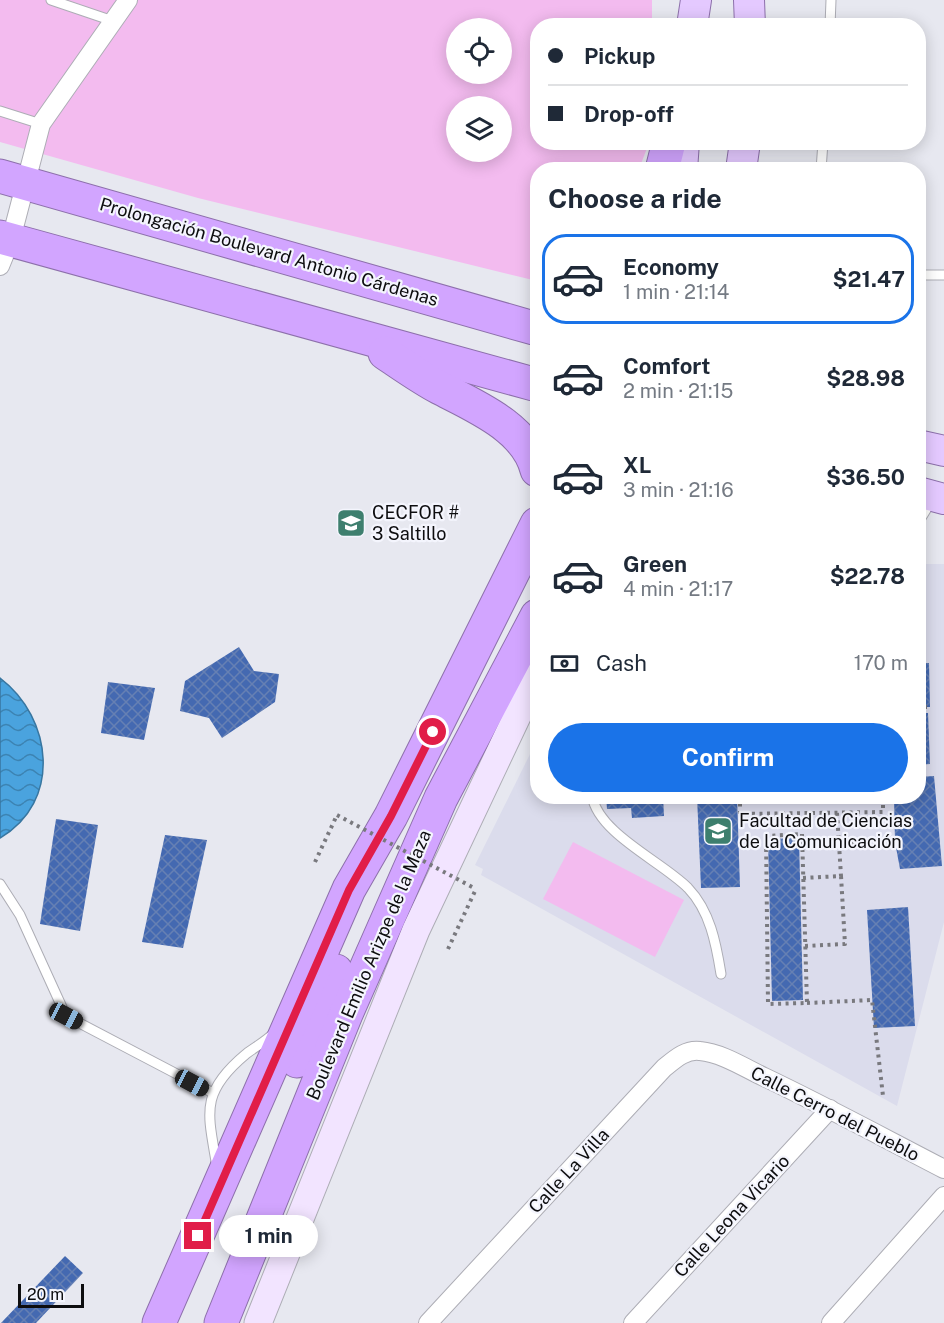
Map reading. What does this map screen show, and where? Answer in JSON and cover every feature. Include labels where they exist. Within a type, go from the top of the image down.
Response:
[{"type":"highway","name":"Prolongación Boulevard Antonio Cárdenas","points":[[13,180],[530,327]]},
{"type":"highway","points":[[4,247],[361,337],[530,383]]},
{"type":"highway","points":[[497,316],[530,314]]},
{"type":"highway","points":[[361,337],[417,375],[467,401],[509,429],[525,445],[530,455]]},
{"type":"highway","points":[[159,1323],[218,1192],[294,1010],[349,890],[391,816],[530,538]]},
{"type":"highway","name":"Boulevard Emilio Arizpe de la Maza","points":[[221,1323],[346,1014],[441,798],[530,629]]},
{"type":"highway","points":[[178,1323],[389,852],[393,831],[391,816]]},
{"type":"main road","points":[[684,0],[685,18]]},
{"type":"main road","points":[[693,18],[696,0]]},
{"type":"main road","points":[[749,0],[750,18]]},
{"type":"main road","points":[[926,447],[944,451]]},
{"type":"street","points":[[4,247],[13,180],[41,124],[128,0]]},
{"type":"street","points":[[258,1323],[416,930],[530,689]]},
{"type":"street","name":"Calle La Villa","points":[[428,1323],[664,1068],[677,1057],[690,1051],[701,1051],[725,1059]]},
{"type":"street","name":"Calle Cerro del Pueblo","points":[[725,1059],[830,1109],[944,1169]]},
{"type":"street","name":"Calle Leona Vicario","points":[[633,1323],[830,1109]]},
{"type":"street","points":[[831,1323],[944,1196]]},
{"type":"lane","points":[[51,0],[113,21]]},
{"type":"lane","points":[[830,18],[831,0]]},
{"type":"lane","points":[[0,111],[41,124]]},
{"type":"lane","points":[[926,275],[944,275]]},
{"type":"lane","points":[[594,804],[613,833],[646,853],[689,889],[714,931],[721,974]]},
{"type":"lane","points":[[0,884],[20,915],[66,1016],[213,1094]]},
{"type":"lane","points":[[218,1192],[217,1165],[208,1126],[208,1113],[213,1094],[231,1068],[270,1037],[294,1010]]},
{"type":"path","points":[[740,804],[740,814],[883,812],[883,804]]},
{"type":"path","points":[[805,946],[845,944],[837,813]]},
{"type":"path","points":[[315,862],[337,815],[476,889],[448,949]]},
{"type":"path","points":[[807,1003],[802,834],[766,836],[768,1004],[807,1003],[872,1000],[883,1096]]},
{"type":"path","points":[[839,844],[895,842]]},
{"type":"path","points":[[803,878],[842,876]]},
{"type":"shaded area","points":[[0,0],[652,0],[652,18],[530,18],[530,150],[646,150],[642,162],[530,162],[530,279],[198,198],[0,142]]},
{"type":"shaded area","name":"Facultad de Ciencias de la Comunicación","points":[[926,564],[944,564],[944,922],[897,1106],[481,875],[483,869],[475,865],[530,754],[530,804],[926,804]]},
{"type":"shaded area","points":[[573,842],[684,900],[655,957],[543,899]]},
{"type":"water","points":[[0,678],[18,695],[31,715],[40,737],[43,760],[41,782],[34,803],[20,822],[0,838]]},
{"type":"building","points":[[239,647],[254,671],[279,674],[275,702],[222,738],[209,718],[180,711],[185,681]]},
{"type":"building","points":[[926,663],[929,663],[930,707],[926,707]]},
{"type":"building","points":[[108,682],[155,688],[144,740],[101,733]]},
{"type":"building","points":[[926,713],[928,713],[930,764],[926,764]]},
{"type":"building","points":[[926,776],[934,776],[942,866],[900,869],[895,842],[894,804],[926,804]]},
{"type":"building","points":[[607,804],[663,804],[664,816],[632,818],[631,808],[607,809]]},
{"type":"building","points":[[697,804],[737,804],[740,887],[701,888]]},
{"type":"building","points":[[56,819],[98,825],[80,931],[40,924]]},
{"type":"building","points":[[165,835],[207,840],[183,948],[142,942]]},
{"type":"building","points":[[799,838],[803,1000],[772,1001],[768,839]]},
{"type":"building","points":[[908,907],[915,1026],[874,1028],[867,910]]},
{"type":"building","points":[[65,1256],[83,1273],[36,1323],[1,1323]]},
{"type":"place","name":"CECFOR # 3 Saltillo","points":[[351,523]]},
{"type":"place","name":"Facultad de Ciencias de la Comunicación","points":[[718,831]]},
{"type":"route","points":[[198,1236],[260,1096],[294,1010],[349,890],[391,816],[433,732]]}]
